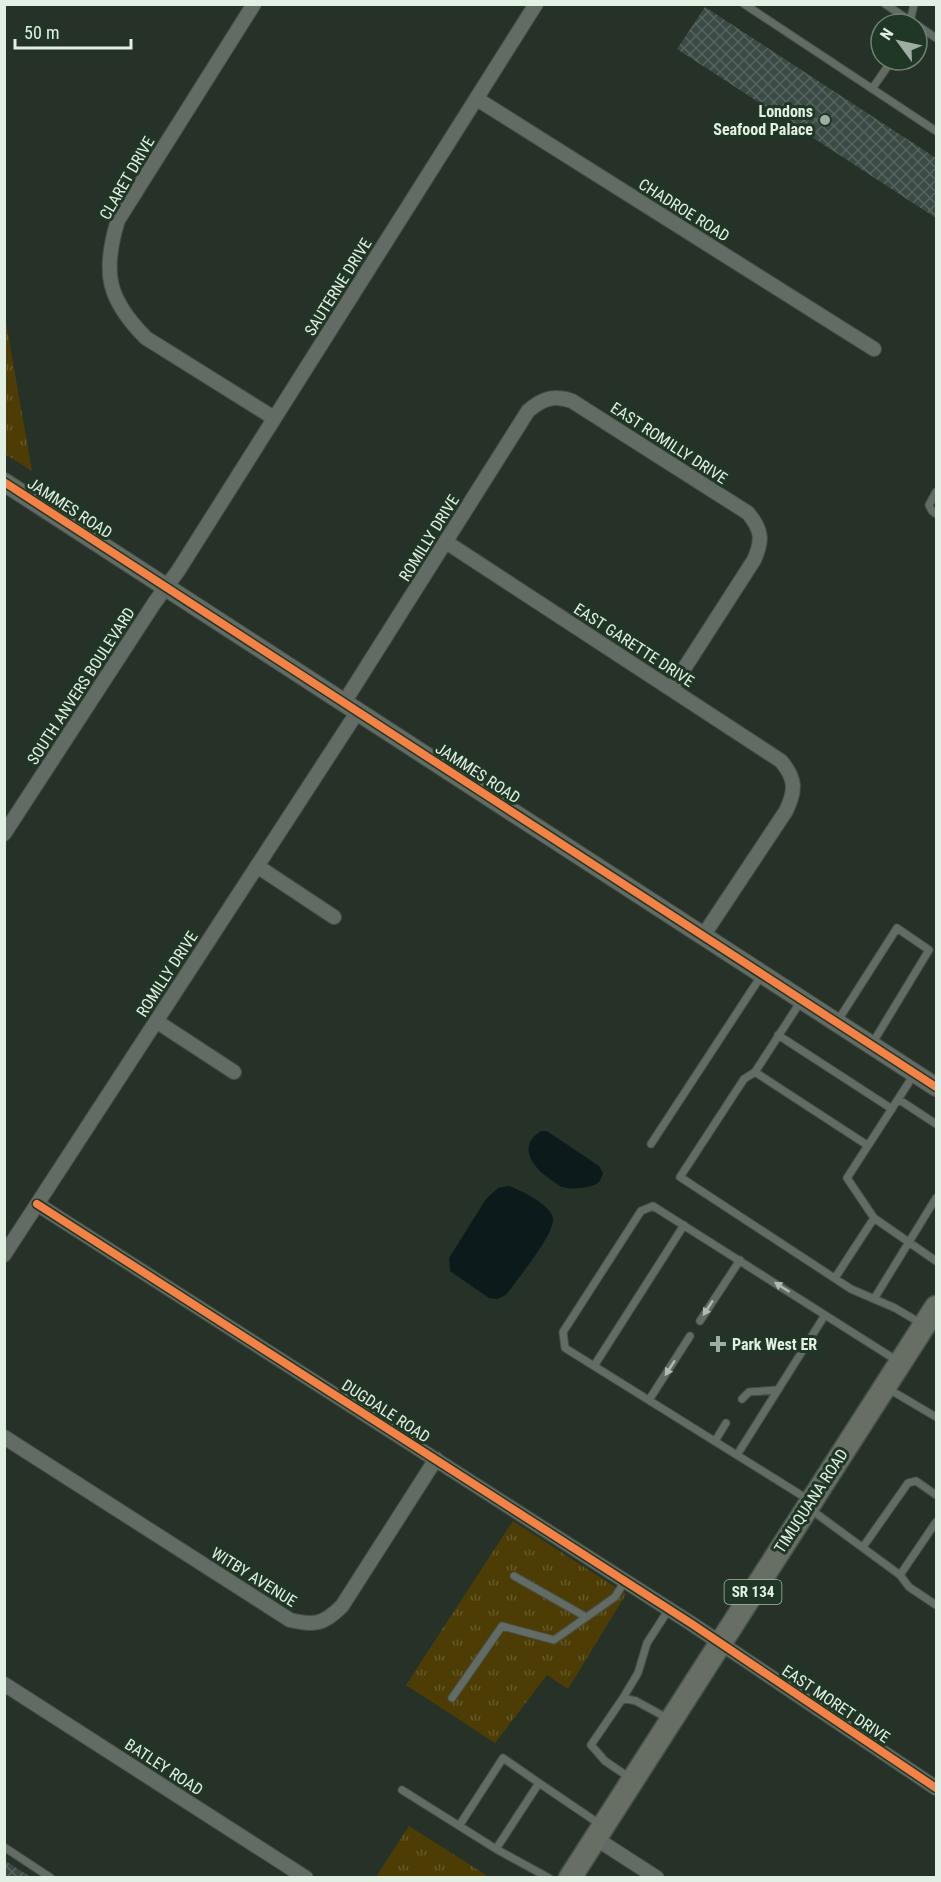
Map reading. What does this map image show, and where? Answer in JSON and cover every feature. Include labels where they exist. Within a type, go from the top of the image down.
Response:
[{"type":"main road","name":"TIMUQUANA ROAD","points":[[570,1878],[936,1307]]},
{"type":"street","name":"CLARET DRIVE","points":[[255,4],[118,220],[111,244],[109,267],[111,286],[118,304],[131,323],[146,338],[274,418]]},
{"type":"street","name":"SAUTERNE DRIVE","points":[[167,586],[536,4]]},
{"type":"street","name":"CHADROE ROAD","points":[[477,99],[874,349]]},
{"type":"street","name":"EAST ROMILLY DRIVE","points":[[547,398],[558,397],[572,401],[748,513],[758,524],[759,549],[754,560],[671,689]]},
{"type":"street","name":"ROMILLY DRIVE","points":[[4,1255],[257,866],[446,542],[528,411],[547,398]]},
{"type":"street","name":"JAMMES ROAD","points":[[4,482],[936,1087]]},
{"type":"street","name":"EAST GARETTE DRIVE","points":[[446,542],[781,761],[791,773],[794,785],[792,798],[786,811],[703,936]]},
{"type":"street","name":"SOUTH ANVERS BOULEVARD","points":[[4,834],[167,586]]},
{"type":"street","points":[[257,866],[334,917]]},
{"type":"street","points":[[156,1021],[234,1072]]},
{"type":"street","name":"DUGDALE ROAD","points":[[38,1204],[720,1642]]},
{"type":"street","name":"WITBY AVENUE","points":[[4,1437],[290,1620],[306,1624],[321,1623],[342,1606],[436,1459]]},
{"type":"street","name":"EAST MORET DRIVE","points":[[720,1642],[936,1788]]},
{"type":"street","name":"BATLEY ROAD","points":[[4,1684],[306,1878]]},
{"type":"street","points":[[599,1832],[657,1878]]},
{"type":"lane","points":[[744,4],[936,131]]},
{"type":"lane","points":[[873,89],[884,72]]},
{"type":"lane","points":[[936,492],[929,505],[936,514]]},
{"type":"lane","points":[[837,1022],[897,928],[929,950],[872,1045]]},
{"type":"lane","points":[[651,1144],[762,974]]},
{"type":"lane","points":[[802,999],[755,1072],[744,1079],[680,1177],[851,1289],[895,1308],[924,1326]]},
{"type":"lane","points":[[778,1035],[892,1109]]},
{"type":"lane","points":[[755,1072],[867,1146]]},
{"type":"lane","points":[[915,1073],[847,1178],[874,1218],[936,1261]]},
{"type":"lane","points":[[898,1100],[936,1124]]},
{"type":"lane","points":[[874,1299],[936,1198]]},
{"type":"lane","points":[[900,1363],[653,1206],[641,1211],[563,1332],[566,1348],[737,1455],[809,1504],[900,1575],[909,1587],[936,1604]]},
{"type":"lane","points":[[835,1278],[874,1218]]},
{"type":"lane","points":[[594,1366],[684,1225]]},
{"type":"lane","points":[[700,1321],[740,1260]]},
{"type":"lane","points":[[737,1455],[825,1315]]},
{"type":"lane","points":[[649,1400],[690,1336]]},
{"type":"lane","points":[[885,1386],[936,1417]]},
{"type":"lane","points":[[742,1399],[749,1392],[778,1390]]},
{"type":"lane","points":[[715,1441],[726,1423]]},
{"type":"lane","points":[[863,1547],[908,1483],[916,1481],[936,1495]]},
{"type":"lane","points":[[900,1575],[936,1522]]},
{"type":"lane","points":[[514,1576],[586,1617]]},
{"type":"lane","points":[[452,1698],[501,1626],[554,1640],[615,1597],[625,1581]]},
{"type":"lane","points":[[633,1779],[604,1761],[591,1746],[638,1673],[647,1643],[669,1609]]},
{"type":"lane","points":[[623,1698],[636,1701],[671,1719]]},
{"type":"lane","points":[[459,1826],[503,1758],[539,1783],[599,1832]]},
{"type":"lane","points":[[496,1849],[539,1783]]},
{"type":"lane","points":[[402,1790],[496,1849],[549,1878]]},
{"type":"lane","points":[[4,1847],[51,1878]]},
{"type":"green space","points":[[5,317],[32,471],[5,454]]},
{"type":"green space","points":[[513,1521],[626,1594],[568,1689],[547,1675],[495,1743],[406,1685]]},
{"type":"green space","points":[[409,1826],[489,1877],[376,1877]]},
{"type":"shaded area","points":[[541,1131],[547,1131],[599,1166],[603,1173],[599,1182],[587,1187],[566,1188],[559,1186],[543,1174],[533,1162],[529,1150],[530,1143]]},
{"type":"shaded area","points":[[509,1186],[542,1203],[551,1214],[552,1226],[526,1269],[506,1295],[497,1299],[489,1298],[450,1271],[449,1258],[486,1199],[498,1188]]},
{"type":"building","points":[[705,7],[936,158],[936,218],[677,49]]},
{"type":"building","points":[[4,1860],[32,1878],[4,1878]]},
{"type":"cycle path","points":[[4,482],[936,1087]]},
{"type":"cycle path","points":[[37,1204],[692,1624],[936,1788]]},
{"type":"place","name":"Londons Seafood Palace","points":[[825,120]]},
{"type":"place","name":"Park West ER","points":[[718,1344]]}]
